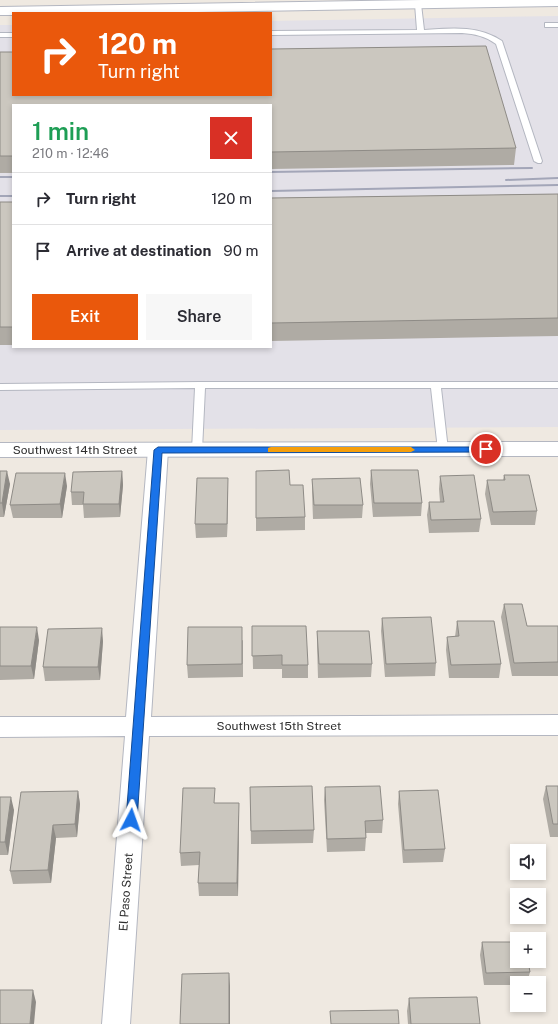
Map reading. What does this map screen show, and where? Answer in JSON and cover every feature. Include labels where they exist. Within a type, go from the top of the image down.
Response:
[{"type":"main road","points":[[0,11],[177,10],[558,2]]},
{"type":"main road","name":"Southwest 14th Street","points":[[0,450],[558,449]]},
{"type":"street","name":"El Paso Street","points":[[116,1024],[158,450]]},
{"type":"street","name":"Southwest 15th Street","points":[[0,727],[558,725]]},
{"type":"lane","points":[[418,4],[421,32]]},
{"type":"lane","points":[[548,25],[558,25]]},
{"type":"lane","points":[[272,33],[472,32],[489,37],[499,43],[538,161]]},
{"type":"lane","points":[[0,35],[12,35]]},
{"type":"lane","points":[[436,385],[443,450]]},
{"type":"lane","points":[[0,387],[558,385]]},
{"type":"lane","points":[[197,450],[200,386]]},
{"type":"shaded area","points":[[558,16],[558,427],[0,430],[0,25],[12,25],[12,96],[272,96],[272,21]]},
{"type":"building","points":[[486,46],[516,148],[272,152],[272,104],[12,104],[12,156],[0,156],[0,52],[12,52],[12,96],[272,96],[272,49]]},
{"type":"building","points":[[558,194],[558,318],[272,323],[272,198]]},
{"type":"building","points":[[0,202],[12,202],[12,327],[0,327]]},
{"type":"building","points":[[289,470],[290,485],[303,485],[305,517],[256,518],[256,471]]},
{"type":"building","points":[[371,470],[418,470],[422,503],[374,503]]},
{"type":"building","points":[[0,471],[7,471],[2,503],[0,503]]},
{"type":"building","points":[[122,471],[119,504],[83,504],[84,492],[71,492],[73,472]]},
{"type":"building","points":[[16,473],[65,473],[60,504],[10,505]]},
{"type":"building","points":[[474,475],[481,519],[431,520],[429,502],[444,502],[440,476]]},
{"type":"building","points":[[504,475],[529,475],[537,511],[493,512],[487,480],[505,480]]},
{"type":"building","points":[[197,478],[228,478],[227,524],[195,524]]},
{"type":"building","points":[[360,478],[363,505],[314,505],[312,479]]},
{"type":"building","points":[[504,604],[522,604],[527,626],[558,626],[558,662],[514,663]]},
{"type":"building","points":[[431,617],[436,663],[386,664],[382,618]]},
{"type":"building","points":[[457,621],[494,621],[501,664],[451,665],[447,637],[459,636]]},
{"type":"building","points":[[252,626],[306,626],[308,665],[282,665],[282,655],[252,656]]},
{"type":"building","points":[[0,627],[37,627],[31,666],[0,666]]},
{"type":"building","points":[[188,627],[242,627],[242,664],[187,665]]},
{"type":"building","points":[[102,628],[98,667],[43,667],[48,629]]},
{"type":"building","points":[[317,631],[369,631],[372,664],[319,664]]},
{"type":"building","points":[[312,786],[314,830],[251,831],[250,787]]},
{"type":"building","points":[[380,786],[383,820],[365,821],[366,838],[327,839],[325,787]]},
{"type":"building","points":[[546,786],[558,786],[558,824],[553,824]]},
{"type":"building","points":[[183,788],[215,788],[214,803],[239,803],[237,883],[198,883],[200,852],[180,853]]},
{"type":"building","points":[[438,790],[445,849],[404,850],[399,791]]},
{"type":"building","points":[[78,791],[75,824],[53,825],[48,870],[10,871],[21,792]]},
{"type":"building","points":[[0,797],[11,797],[5,842],[0,842]]},
{"type":"building","points":[[482,942],[510,942],[510,968],[529,968],[530,972],[486,973]]},
{"type":"building","points":[[229,973],[229,1024],[180,1024],[182,974]]},
{"type":"building","points":[[0,990],[33,990],[30,1024],[0,1024]]},
{"type":"building","points":[[477,997],[480,1024],[411,1024],[409,998]]},
{"type":"building","points":[[398,1010],[399,1024],[331,1024],[330,1011]]},
{"type":"railway","points":[[272,172],[532,168]]},
{"type":"railway","points":[[0,177],[12,177]]},
{"type":"railway","points":[[506,180],[558,178]]},
{"type":"railway","points":[[272,191],[558,185]]},
{"type":"railway","points":[[0,196],[12,196]]},
{"type":"slow traffic","points":[[271,450],[411,450]]},
{"type":"route","points":[[131,820],[158,450],[486,449]]}]
